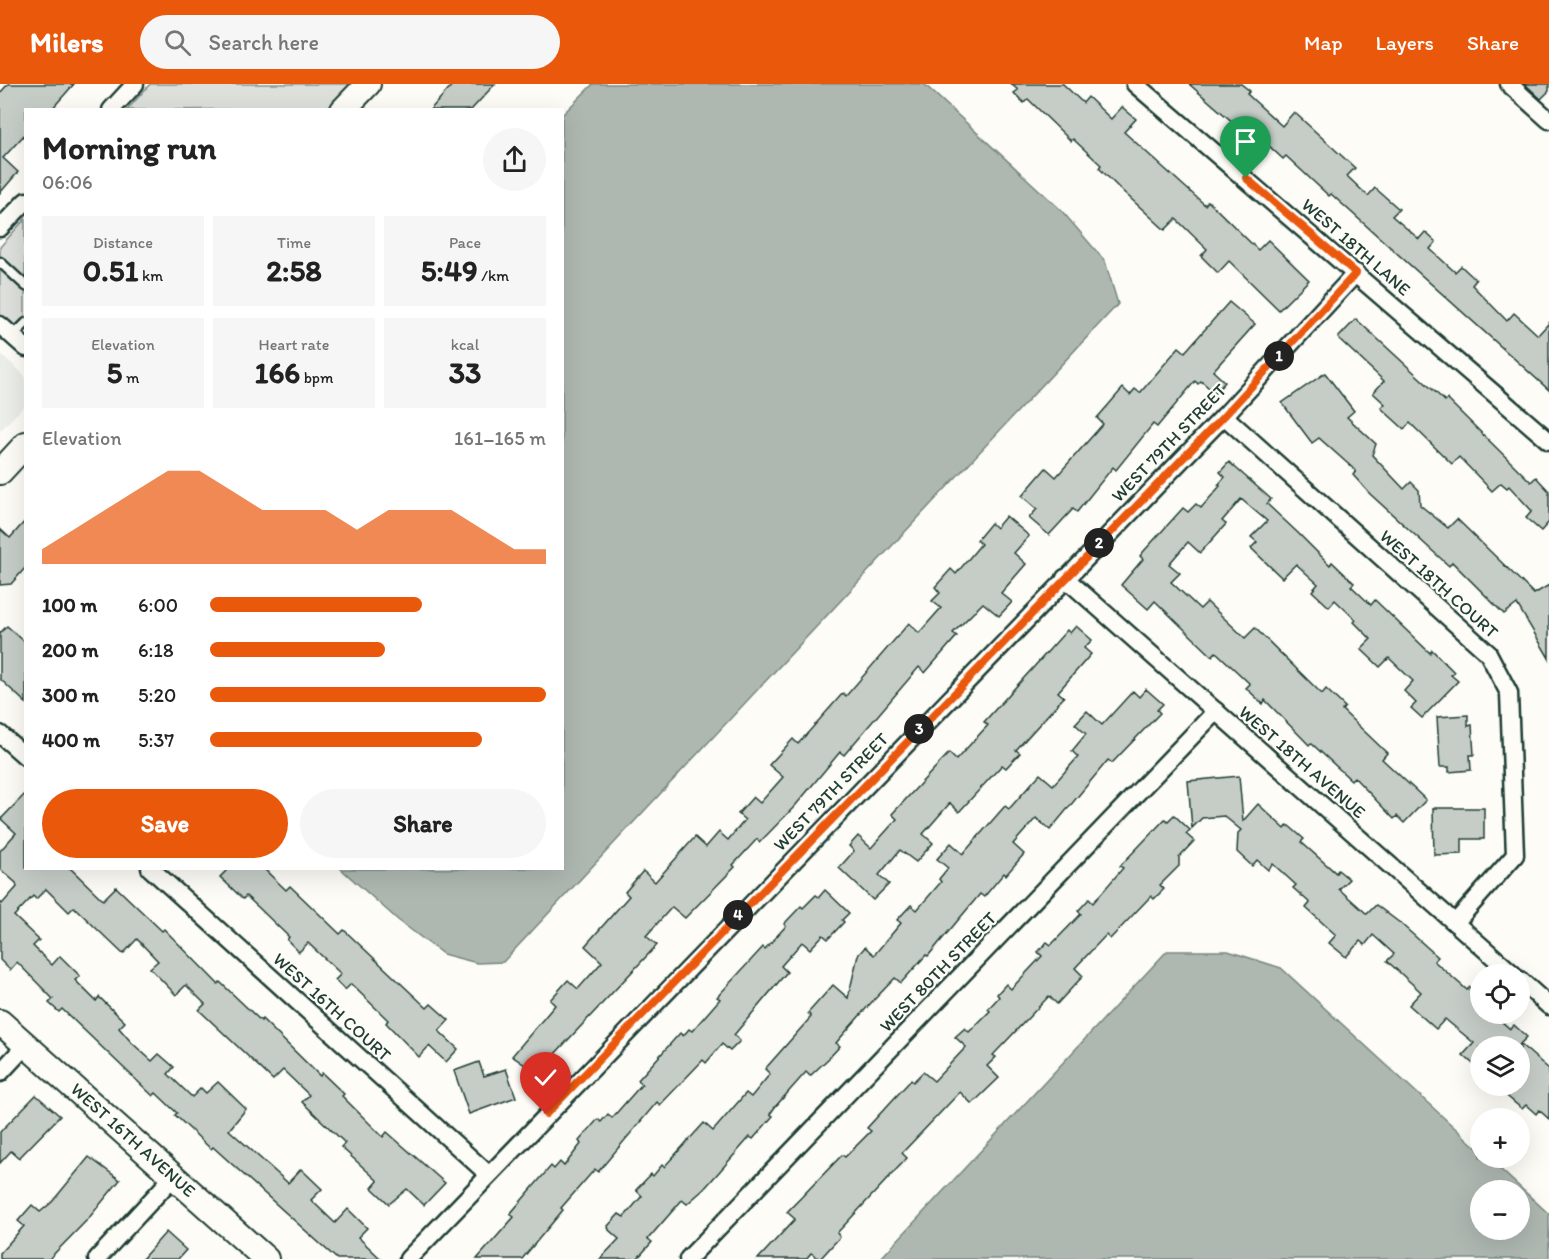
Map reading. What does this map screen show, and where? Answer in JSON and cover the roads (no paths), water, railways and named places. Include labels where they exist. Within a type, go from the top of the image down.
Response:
[{"type":"street","points":[[113,108],[135,84]]},
{"type":"street","points":[[345,108],[368,84]]},
{"type":"street","name":"WEST 18TH LANE","points":[[1135,84],[1549,441]]},
{"type":"street","points":[[1509,84],[1549,120]]},
{"type":"street","points":[[0,228],[24,203]]},
{"type":"street","name":"WEST 79TH STREET","points":[[408,1259],[1224,416],[1356,273]]},
{"type":"street","name":"WEST 18TH COURT","points":[[1224,416],[1488,653],[1509,693],[1515,855],[1455,923]]},
{"type":"street","points":[[0,472],[24,446]]},
{"type":"street","name":"WEST 18TH AVENUE","points":[[1065,578],[1502,964]]},
{"type":"street","name":"WEST 80TH STREET","points":[[688,1259],[1216,711]]},
{"type":"street","points":[[0,734],[24,755]]},
{"type":"street","name":"WEST 16TH COURT","points":[[152,870],[488,1174]]},
{"type":"street","points":[[1530,989],[1549,1006]]},
{"type":"street","name":"WEST 16TH AVENUE","points":[[0,1022],[266,1259]]},
{"type":"street","points":[[0,1073],[26,1045]]},
{"type":"street","points":[[97,1259],[174,1176]]},
{"type":"lane","points":[[0,262],[24,284]]},
{"type":"lane","points":[[13,336],[24,325]]}]
